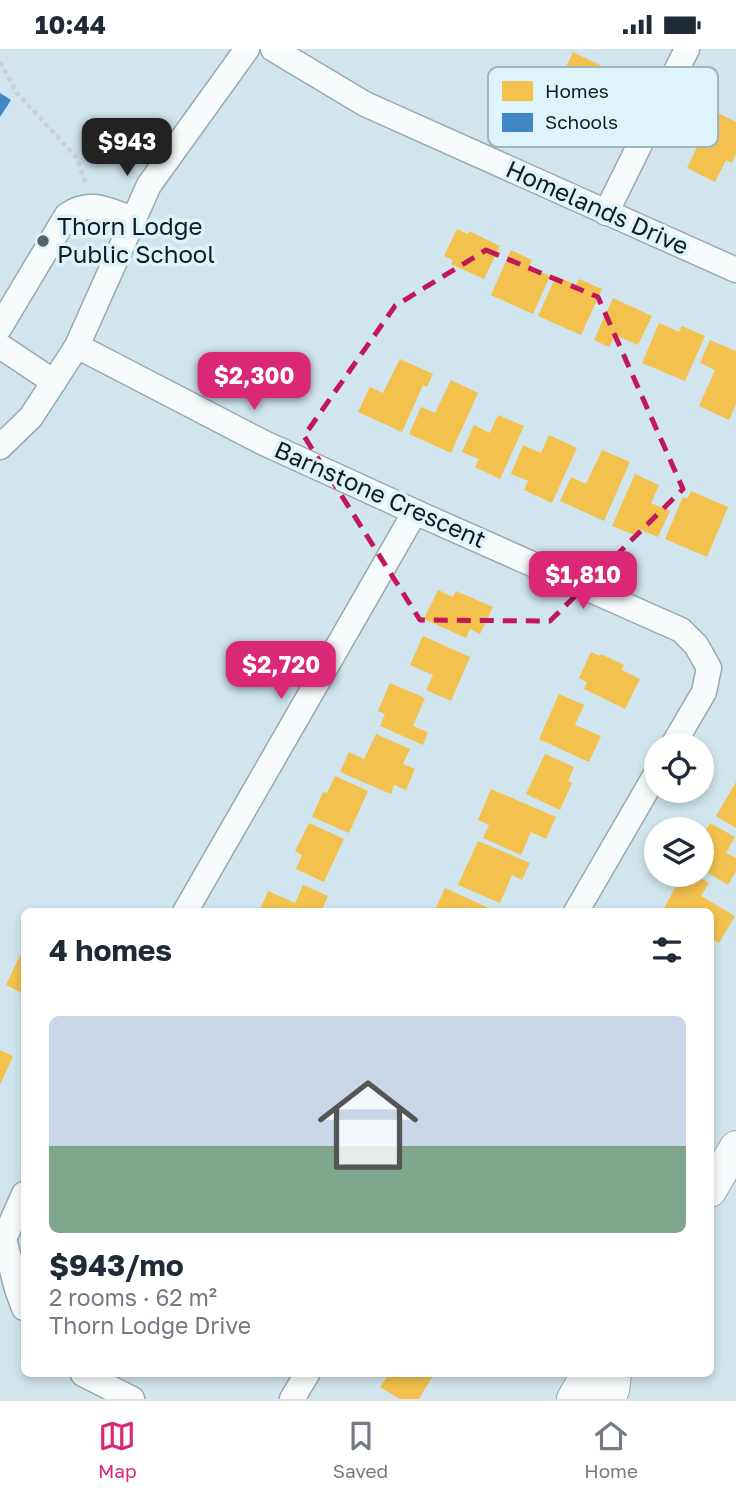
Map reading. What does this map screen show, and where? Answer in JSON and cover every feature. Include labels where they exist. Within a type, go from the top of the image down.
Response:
[{"type":"main road","points":[[714,1184],[736,1147]]},
{"type":"main road","points":[[573,1399],[586,1377]]},
{"type":"main road","points":[[608,1399],[613,1390],[615,1377]]},
{"type":"street","points":[[0,447],[31,417],[77,346],[149,185],[247,49]]},
{"type":"street","name":"Homelands Drive","points":[[273,49],[365,104],[736,270]]},
{"type":"street","points":[[678,67],[687,49]]},
{"type":"street","points":[[606,213],[639,147]]},
{"type":"street","points":[[0,327],[66,215],[78,207],[94,205],[133,219]]},
{"type":"street","name":"Barnstone Crescent","points":[[77,346],[262,442],[681,630],[696,645],[709,668],[704,692],[680,733]]},
{"type":"street","points":[[0,347],[54,382]]},
{"type":"street","points":[[187,908],[415,512]]},
{"type":"street","points":[[578,908],[644,795]]},
{"type":"street","points":[[21,1201],[4,1239],[21,1300]]},
{"type":"street","points":[[89,1377],[132,1399]]},
{"type":"street","points":[[292,1399],[305,1377]]},
{"type":"path","points":[[0,62],[17,93],[76,157],[94,205]]},
{"type":"highlighted area","points":[[486,250],[598,297],[683,489],[550,621],[420,620],[304,436],[395,306]]},
{"type":"building: Homes","points":[[573,52],[604,67],[566,67]]},
{"type":"building: Homes","points":[[718,113],[736,122],[736,154],[732,163],[726,160],[715,182],[687,168],[697,147],[718,147]]},
{"type":"building: Homes","points":[[457,229],[468,234],[469,231],[500,246],[484,279],[451,264],[453,260],[444,256]]},
{"type":"building: Homes","points":[[511,250],[532,260],[529,267],[550,276],[533,314],[491,295]]},
{"type":"building: Homes","points":[[556,276],[576,285],[579,279],[602,289],[581,335],[538,316]]},
{"type":"building: Homes","points":[[613,298],[652,316],[638,345],[615,335],[609,347],[594,340]]},
{"type":"building: Homes","points":[[659,323],[679,332],[682,326],[705,336],[685,381],[642,363]]},
{"type":"building: Homes","points":[[710,340],[736,351],[736,404],[729,420],[699,406],[715,370],[700,363]]},
{"type":"building: Homes","points":[[400,359],[433,374],[427,387],[423,385],[402,432],[358,412],[370,387],[383,393]]},
{"type":"building: Homes","points":[[451,380],[478,393],[451,453],[409,434],[421,407],[435,413]]},
{"type":"building: Homes","points":[[498,415],[524,426],[500,479],[475,467],[479,459],[462,452],[474,425],[490,433]]},
{"type":"building: Homes","points":[[549,435],[577,448],[552,503],[524,490],[528,481],[511,474],[523,445],[541,453]]},
{"type":"building: Homes","points":[[602,450],[630,462],[604,521],[560,501],[571,477],[586,484]]},
{"type":"building: Homes","points":[[635,474],[659,485],[651,503],[670,511],[658,537],[639,529],[637,536],[612,526]]},
{"type":"building: Homes","points":[[691,491],[728,507],[707,557],[665,539],[683,497],[687,499]]},
{"type":"building: Homes","points":[[438,590],[453,597],[456,591],[493,607],[480,634],[470,629],[466,638],[424,619]]},
{"type":"building: Homes","points":[[423,636],[470,657],[451,701],[426,690],[433,675],[410,665]]},
{"type":"building: Homes","points":[[591,652],[624,665],[622,670],[640,679],[625,709],[584,689],[587,682],[579,678]]},
{"type":"building: Homes","points":[[390,683],[425,698],[413,726],[428,732],[423,745],[380,726],[385,714],[378,711]]},
{"type":"building: Homes","points":[[559,694],[584,705],[575,725],[601,736],[589,762],[539,739]]},
{"type":"building: Homes","points":[[376,734],[410,749],[403,764],[415,769],[406,790],[394,785],[391,794],[340,772],[349,752],[364,759]]},
{"type":"building: Homes","points":[[545,754],[574,767],[568,781],[572,783],[560,810],[526,794]]},
{"type":"building: Homes","points":[[335,776],[368,791],[349,833],[312,817],[323,792],[327,793]]},
{"type":"building: Homes","points":[[736,782],[736,828],[716,816]]},
{"type":"building: Homes","points":[[491,789],[556,817],[546,839],[531,832],[521,855],[483,838],[489,825],[478,820]]},
{"type":"building: Homes","points":[[309,823],[344,839],[324,882],[296,869],[302,855],[295,851]]},
{"type":"building: Homes","points":[[714,825],[735,837],[726,853],[736,858],[736,871],[728,885],[714,876]]},
{"type":"building: Homes","points":[[478,841],[530,863],[522,880],[512,875],[500,903],[458,885]]},
{"type":"building: Homes","points":[[303,885],[328,896],[323,908],[261,908],[268,891],[295,903]]},
{"type":"building: Homes","points":[[676,887],[707,887],[701,896],[735,916],[719,943],[714,940],[714,908],[664,908]]},
{"type":"building: Homes","points":[[445,888],[489,908],[436,908]]},
{"type":"building: Homes","points":[[21,953],[21,992],[6,985]]},
{"type":"building: Homes","points":[[0,1050],[13,1056],[0,1085]]},
{"type":"building: Homes","points":[[387,1377],[432,1377],[419,1399],[400,1399],[380,1387]]},
{"type":"building: Schools","points":[[0,93],[11,100],[0,117]]},
{"type":"place","name":"Thorn Lodge Public School","points":[[43,241]]}]
